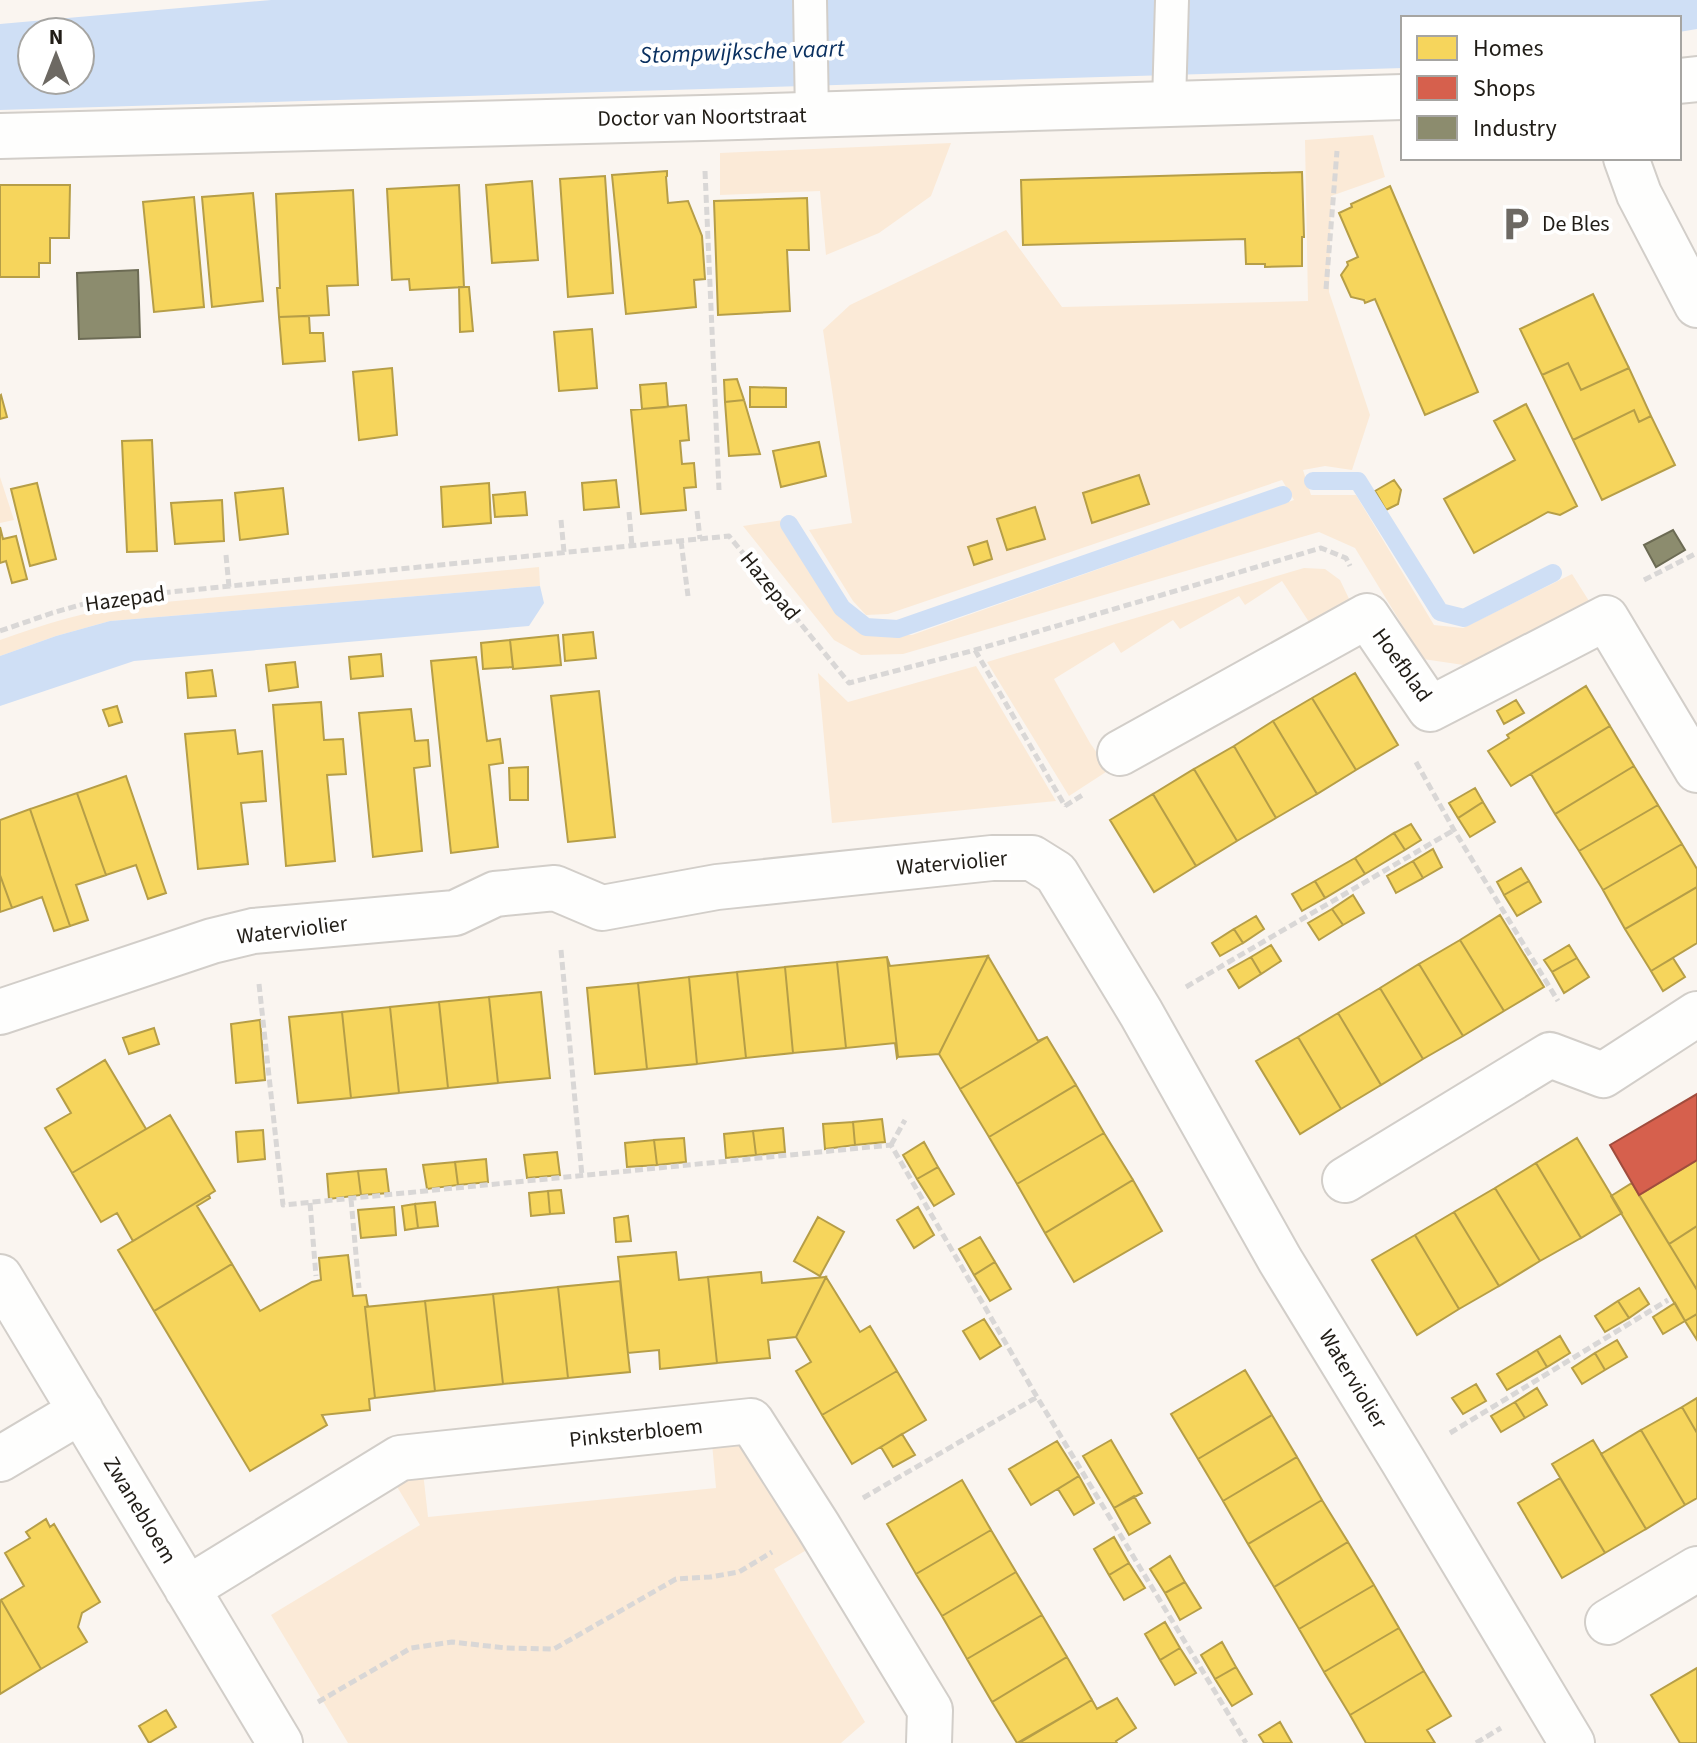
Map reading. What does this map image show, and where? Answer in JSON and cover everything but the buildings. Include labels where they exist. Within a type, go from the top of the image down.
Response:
[{"type":"street","name":"Doctor van Noortstraat","points":[[0,136],[703,118],[811,102],[1170,91],[1341,98],[1401,97]]},
{"type":"street","points":[[1627,160],[1639,194],[1697,305]]},
{"type":"street","points":[[1609,608],[1697,770]]},
{"type":"street","name":"Hoefblad","points":[[1120,753],[1367,616],[1430,709],[1609,608]]},
{"type":"street","name":"Waterviolier","points":[[0,1012],[212,941],[253,931],[455,913],[495,894],[555,888],[602,908],[717,887],[992,858],[1032,858],[1056,873],[1141,1013],[1280,1260],[1572,1743]]},
{"type":"street","points":[[1345,1180],[1550,1055],[1603,1075],[1697,1014]]},
{"type":"street","name":"Zwanebloem","points":[[0,1277],[276,1736]]},
{"type":"street","points":[[0,1459],[81,1411]]},
{"type":"street","name":"Pinksterbloem","points":[[187,1589],[400,1458],[751,1421],[930,1710],[929,1743]]},
{"type":"street","points":[[1608,1622],[1697,1569]]},
{"type":"lane","points":[[810,0],[811,102]]},
{"type":"lane","points":[[1170,91],[1172,0]]},
{"type":"path","points":[[1326,289],[1341,98]]},
{"type":"path","points":[[703,118],[719,490]]},
{"type":"path","points":[[697,511],[700,539]]},
{"type":"path","points":[[629,512],[632,546]]},
{"type":"path","points":[[561,520],[564,552]]},
{"type":"path","name":"Hazepad","points":[[0,631],[101,599],[729,536],[849,683],[975,650],[1321,548],[1346,558],[1362,589],[1367,616]]},
{"type":"path","points":[[681,541],[688,596]]},
{"type":"path","points":[[1609,608],[1697,553]]},
{"type":"path","points":[[226,555],[229,587]]},
{"type":"path","points":[[975,650],[1065,806],[1117,774],[1120,753]]},
{"type":"path","points":[[1430,709],[1412,755],[1603,1075]]},
{"type":"path","points":[[1141,1013],[1454,830]]},
{"type":"path","points":[[555,888],[582,1176]]},
{"type":"path","points":[[253,931],[283,1205],[891,1145]]},
{"type":"path","points":[[891,1145],[905,1120]]},
{"type":"path","points":[[891,1145],[1037,1397],[1246,1743]]},
{"type":"path","points":[[351,1199],[359,1288]]},
{"type":"path","points":[[310,1203],[316,1276]]},
{"type":"path","points":[[1403,1461],[1668,1300]]},
{"type":"path","points":[[276,1736],[411,1648],[452,1642],[554,1649],[676,1579],[739,1572],[1037,1397]]},
{"type":"shaded area","points":[[1373,135],[1385,177],[1331,196],[1329,292],[1370,415],[1352,470],[1325,466],[1303,470],[1311,495],[1356,495],[1434,625],[1463,628],[1572,574],[1589,601],[1477,667],[1423,659],[1355,548],[1319,532],[903,654],[861,655],[834,640],[743,526],[783,520],[784,532],[836,610],[862,634],[912,635],[1294,500],[1282,480],[888,614],[866,615],[853,601],[809,530],[852,523],[823,330],[850,305],[1006,230],[1062,307],[1308,301],[1305,140]]},
{"type":"shaded area","points":[[951,143],[931,196],[879,233],[826,255],[820,191],[720,195],[720,153]]},
{"type":"shaded area","points":[[0,477],[14,520],[0,523]]},
{"type":"shaded area","points":[[539,567],[540,586],[110,621],[0,656],[0,640],[66,619],[133,605]]},
{"type":"shaded area","points":[[1304,568],[1325,569],[1340,580],[1352,605],[1311,625],[1282,581],[1245,605],[1239,596],[1180,629],[1173,620],[1121,653],[1114,642],[1054,679],[1109,770],[1069,796],[987,662]]},
{"type":"shaded area","points":[[976,666],[1056,801],[832,823],[818,673],[848,702]]},
{"type":"shaded area","points":[[732,1442],[755,1456],[810,1548],[774,1569],[865,1722],[841,1743],[348,1743],[271,1615],[420,1525],[396,1485],[409,1476],[423,1472],[428,1517],[716,1488],[712,1443]]},
{"type":"water","name":"Stompwijksche vaart","points":[[271,0],[1697,0],[1697,29],[1681,32],[1681,16],[1401,16],[1401,68],[0,110],[0,24],[16,23],[16,96],[96,96],[96,16],[90,16]]},
{"type":"water","points":[[540,586],[544,603],[529,626],[134,661],[0,706],[0,656],[110,621]]},
{"type":"waterway","points":[[1313,481],[1358,481],[1440,612],[1464,618],[1553,573]]},
{"type":"waterway","points":[[789,524],[842,608],[866,627],[898,629],[1283,495]]},
{"type":"place","name":"De Bles","points":[[1516,224]]}]
